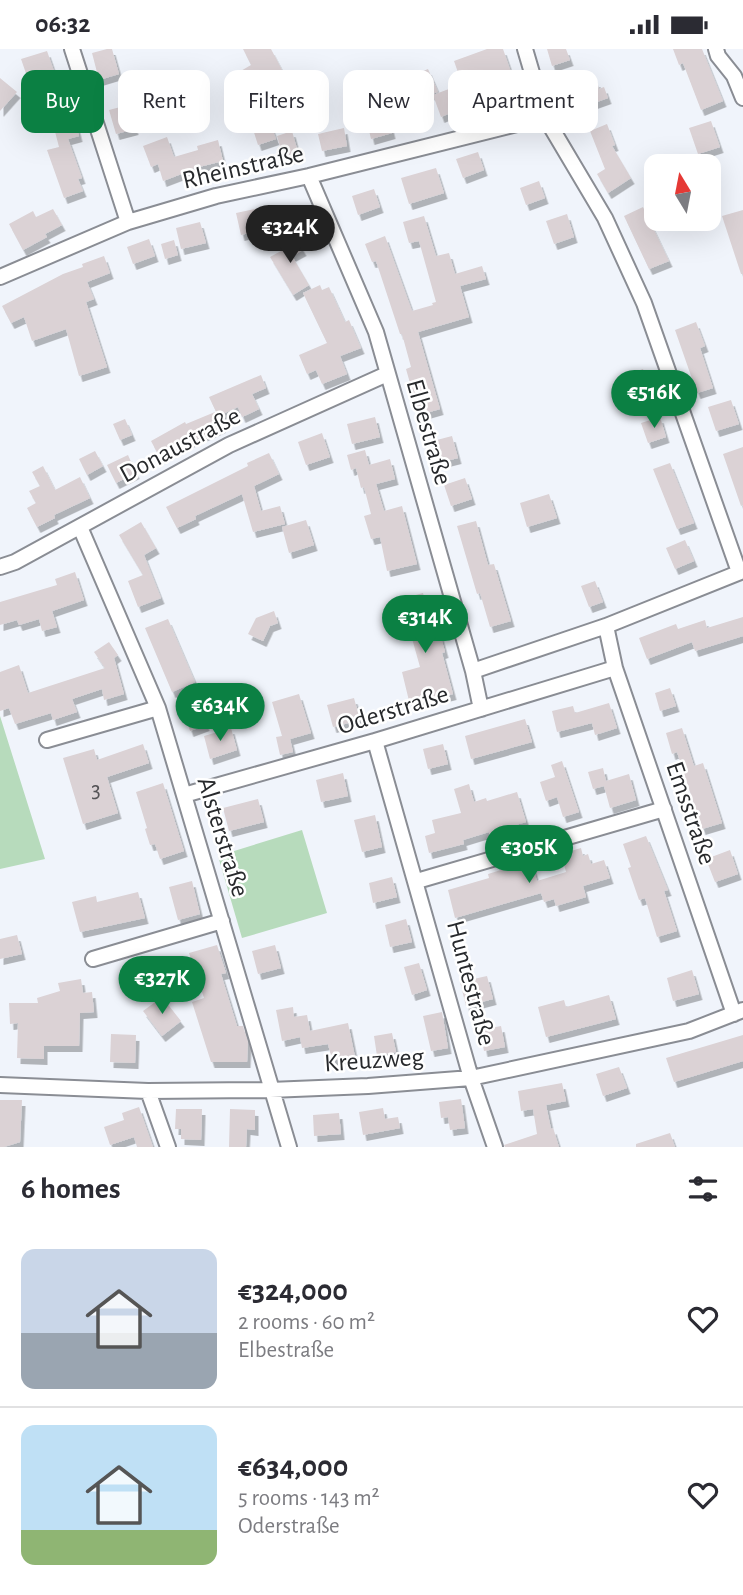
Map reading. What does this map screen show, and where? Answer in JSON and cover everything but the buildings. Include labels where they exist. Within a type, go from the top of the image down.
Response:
[{"type":"street","points":[[72,49],[128,222]]},
{"type":"street","points":[[525,49],[531,70]]},
{"type":"street","points":[[716,49],[718,56],[734,76],[743,98]]},
{"type":"street","name":"Rheinstraße","points":[[0,277],[128,222],[216,196],[481,133]]},
{"type":"street","points":[[555,133],[605,218],[644,303],[741,571]]},
{"type":"street","name":"Elbestraße","points":[[309,176],[376,332],[473,671],[481,709]]},
{"type":"street","name":"Donaustraße","points":[[0,567],[15,562],[229,445],[387,374]]},
{"type":"street","name":"Alsterstraße","points":[[80,527],[158,708],[289,1147]]},
{"type":"street","name":"Oderstraße","points":[[473,671],[606,626],[741,571]]},
{"type":"street","name":"Emsstraße","points":[[606,626],[615,668],[738,1012]]},
{"type":"street","name":"Oderstraße","points":[[184,795],[375,741],[615,668]]},
{"type":"street","points":[[47,740],[158,708]]},
{"type":"street","name":"Huntestraße","points":[[375,741],[471,1078],[495,1147]]},
{"type":"street","points":[[417,881],[664,809]]},
{"type":"street","points":[[93,959],[222,921]]},
{"type":"street","name":"Kreuzweg","points":[[0,1084],[148,1091],[270,1090],[471,1078],[689,1031],[738,1012]]},
{"type":"street","points":[[148,1091],[168,1147]]},
{"type":"green space","points":[[0,716],[45,859],[0,869]]},
{"type":"green space","points":[[302,830],[327,913],[242,938],[218,856]]}]
